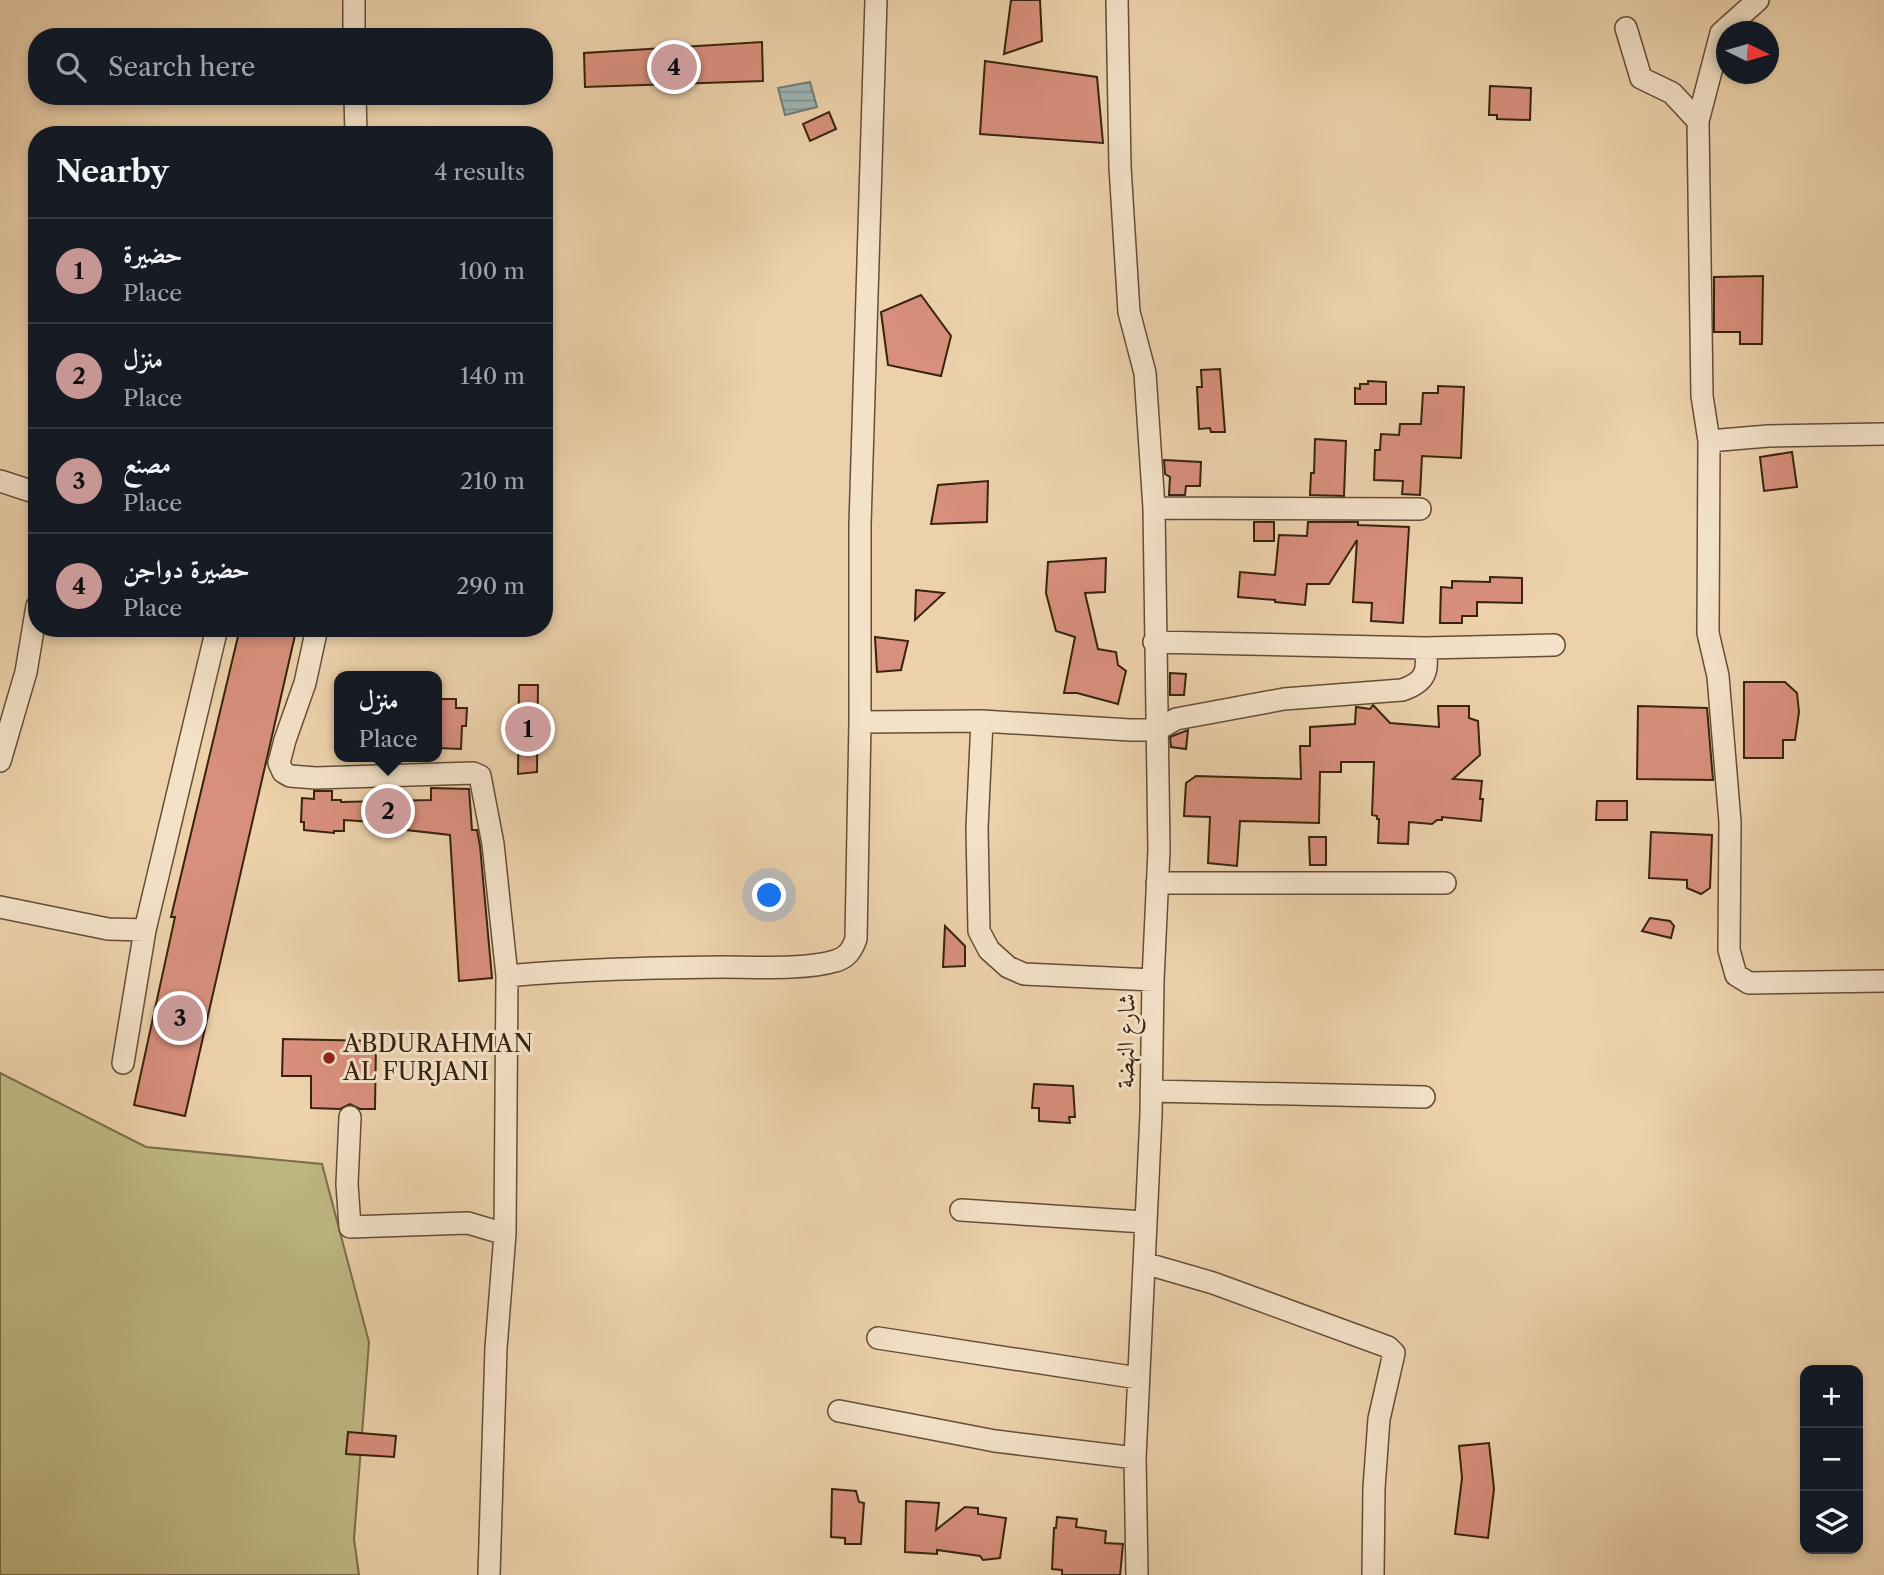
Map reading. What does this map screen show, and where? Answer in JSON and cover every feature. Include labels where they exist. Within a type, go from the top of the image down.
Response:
[{"type":"street","points":[[354,0],[354,28]]},
{"type":"street","points":[[507,976],[573,969],[789,967],[835,961],[847,956],[853,948],[857,924],[860,525],[876,0]]},
{"type":"street","name":"شارع النهضة","points":[[1117,0],[1121,167],[1129,312],[1145,373],[1154,508],[1159,850],[1135,1458],[1137,1575]]},
{"type":"street","points":[[1758,0],[1721,33],[1698,121],[1702,396],[1709,441],[1708,633],[1718,676],[1730,822],[1729,950],[1736,975],[1749,983],[1884,981]]},
{"type":"street","points":[[1626,28],[1641,78],[1672,93],[1698,121]]},
{"type":"street","points":[[355,105],[356,126]]},
{"type":"street","points":[[1709,441],[1768,436],[1884,434]]},
{"type":"street","points":[[0,481],[28,490]]},
{"type":"street","points":[[1154,508],[1420,509]]},
{"type":"street","points":[[0,761],[26,672],[32,637]]},
{"type":"street","points":[[123,1063],[145,930],[215,637]]},
{"type":"street","points":[[315,637],[305,683],[279,764],[283,772],[290,776],[316,778],[473,773],[480,776],[493,845],[507,976],[505,1234],[496,1349],[489,1575]]},
{"type":"street","points":[[1154,642],[1425,648],[1554,645]]},
{"type":"street","points":[[860,722],[982,721],[1157,730],[1176,719],[1284,699],[1402,690],[1416,685],[1425,675],[1425,648]]},
{"type":"street","points":[[982,721],[977,828],[979,931],[989,950],[1008,967],[1024,974],[1153,981]]},
{"type":"street","points":[[1157,883],[1446,883]]},
{"type":"street","points":[[0,907],[108,929],[145,930]]},
{"type":"street","points":[[1151,1091],[1424,1097]]},
{"type":"street","points":[[350,1117],[347,1184],[350,1227],[468,1223],[505,1234]]},
{"type":"street","points":[[961,1210],[1144,1222]]},
{"type":"street","points":[[1144,1263],[1213,1283],[1388,1348],[1394,1353],[1379,1419],[1374,1488],[1373,1575]]},
{"type":"street","points":[[878,1338],[1138,1378]]},
{"type":"street","points":[[839,1411],[995,1441],[1135,1458]]},
{"type":"shaded area","points":[[0,1073],[146,1147],[322,1164],[369,1342],[354,1539],[359,1575],[0,1575]]},
{"type":"water","points":[[810,82],[817,107],[785,115],[778,88]]},
{"type":"building","points":[[1011,0],[1040,0],[1042,41],[1004,54]]},
{"type":"building","points":[[762,42],[763,81],[585,87],[584,53]]},
{"type":"building","points":[[985,61],[1097,77],[1103,143],[980,134]]},
{"type":"building","points":[[1490,86],[1531,88],[1530,120],[1497,119],[1497,115],[1489,115]]},
{"type":"building","points":[[829,112],[836,129],[810,141],[803,124]]},
{"type":"building","points":[[1763,276],[1762,344],[1740,344],[1740,332],[1714,332],[1714,277]]},
{"type":"building","points":[[921,295],[951,336],[941,376],[888,365],[881,312]]},
{"type":"building","points":[[1220,369],[1225,432],[1211,432],[1210,428],[1199,429],[1197,387],[1202,387],[1201,370]]},
{"type":"building","points":[[1368,381],[1386,382],[1386,404],[1355,404],[1355,388],[1360,389],[1360,384],[1368,384]]},
{"type":"building","points":[[1438,386],[1464,387],[1461,458],[1422,456],[1420,495],[1402,494],[1403,481],[1374,480],[1375,450],[1380,450],[1381,434],[1399,435],[1400,424],[1421,424],[1423,393],[1438,393]]},
{"type":"building","points":[[1315,439],[1346,441],[1344,496],[1310,495]]},
{"type":"building","points":[[1792,452],[1797,487],[1764,491],[1760,457]]},
{"type":"building","points":[[1164,460],[1201,462],[1200,486],[1186,486],[1185,495],[1169,495],[1170,477],[1165,474]]},
{"type":"building","points":[[988,481],[987,522],[931,524],[938,485]]},
{"type":"building","points":[[1254,522],[1274,522],[1274,541],[1254,541]]},
{"type":"building","points":[[1308,522],[1358,522],[1358,525],[1409,527],[1403,623],[1371,621],[1372,603],[1353,602],[1357,540],[1329,584],[1307,584],[1305,605],[1238,597],[1240,572],[1275,575],[1279,535],[1307,536]]},
{"type":"building","points":[[1106,558],[1105,592],[1085,593],[1098,649],[1116,652],[1118,665],[1126,671],[1118,704],[1077,693],[1064,693],[1075,637],[1056,631],[1046,593],[1048,562]]},
{"type":"building","points":[[1490,577],[1522,578],[1522,603],[1477,602],[1477,616],[1462,616],[1462,623],[1440,623],[1441,587],[1452,588],[1452,581],[1490,582]]},
{"type":"building","points":[[916,590],[944,593],[915,620]]},
{"type":"building","points":[[238,637],[295,637],[185,1116],[134,1105],[175,917],[171,917]]},
{"type":"building","points":[[875,637],[908,641],[901,670],[877,672]]},
{"type":"building","points":[[1170,673],[1186,674],[1184,695],[1170,695]]},
{"type":"building","points":[[1744,682],[1785,682],[1797,693],[1799,712],[1795,740],[1783,740],[1783,758],[1744,758]]},
{"type":"building","points":[[519,685],[538,685],[537,772],[518,774]]},
{"type":"building","points":[[442,699],[456,699],[456,708],[467,708],[466,726],[462,726],[461,749],[442,748]]},
{"type":"building","points":[[1373,705],[1390,723],[1439,727],[1438,706],[1469,706],[1469,718],[1478,721],[1480,755],[1453,779],[1482,781],[1481,821],[1442,817],[1442,820],[1432,824],[1409,822],[1408,844],[1378,843],[1379,819],[1372,815],[1374,762],[1341,762],[1341,772],[1320,772],[1319,823],[1240,821],[1237,866],[1208,863],[1210,817],[1184,816],[1186,783],[1196,776],[1301,779],[1300,746],[1310,746],[1310,727],[1355,724],[1356,707],[1370,709]]},
{"type":"building","points":[[1638,706],[1707,708],[1713,780],[1637,779]]},
{"type":"building","points":[[1188,730],[1186,749],[1171,747],[1170,737]]},
{"type":"building","points":[[431,788],[469,789],[472,830],[477,830],[480,846],[492,978],[459,981],[450,835],[389,828],[389,823],[344,820],[344,831],[334,833],[304,830],[304,822],[301,822],[302,798],[314,799],[314,791],[332,791],[332,800],[341,802],[431,800]]},
{"type":"building","points":[[1597,801],[1627,801],[1627,820],[1596,820]]},
{"type":"building","points":[[1651,832],[1712,835],[1710,888],[1701,894],[1687,888],[1687,880],[1649,878]]},
{"type":"building","points":[[1309,837],[1326,837],[1326,865],[1310,865]]},
{"type":"building","points":[[1650,918],[1670,921],[1674,926],[1671,938],[1642,931]]},
{"type":"building","points":[[945,926],[965,946],[965,966],[943,967]]},
{"type":"building","name":"ABDURAHMAN AL FURJANI","points":[[283,1039],[376,1041],[375,1109],[360,1109],[350,1104],[340,1109],[311,1108],[311,1076],[282,1076]]},
{"type":"building","points":[[1034,1084],[1073,1086],[1075,1117],[1069,1117],[1070,1123],[1039,1121],[1039,1108],[1032,1108]]},
{"type":"building","points":[[348,1432],[396,1436],[394,1457],[346,1454]]},
{"type":"building","points":[[1489,1443],[1494,1489],[1488,1538],[1455,1534],[1462,1478],[1459,1446]]},
{"type":"building","points":[[832,1489],[856,1491],[859,1502],[864,1503],[861,1544],[845,1544],[845,1538],[831,1537]]},
{"type":"building","points":[[906,1501],[939,1503],[936,1530],[965,1507],[978,1508],[978,1514],[1006,1518],[1000,1558],[983,1560],[980,1556],[937,1550],[937,1554],[905,1552]]},
{"type":"building","points":[[1057,1517],[1077,1519],[1076,1527],[1106,1531],[1105,1543],[1123,1544],[1120,1575],[1062,1575],[1062,1570],[1052,1569]]},
{"type":"place","name":"حضيرة دواجن","points":[[674,67]]},
{"type":"place","name":"حضيرة","points":[[528,729]]},
{"type":"place","name":"منزل","points":[[388,811]]},
{"type":"place","name":"مصنع","points":[[180,1018]]},
{"type":"place","name":"ABDURAHMAN AL FURJANI","points":[[329,1058]]}]
